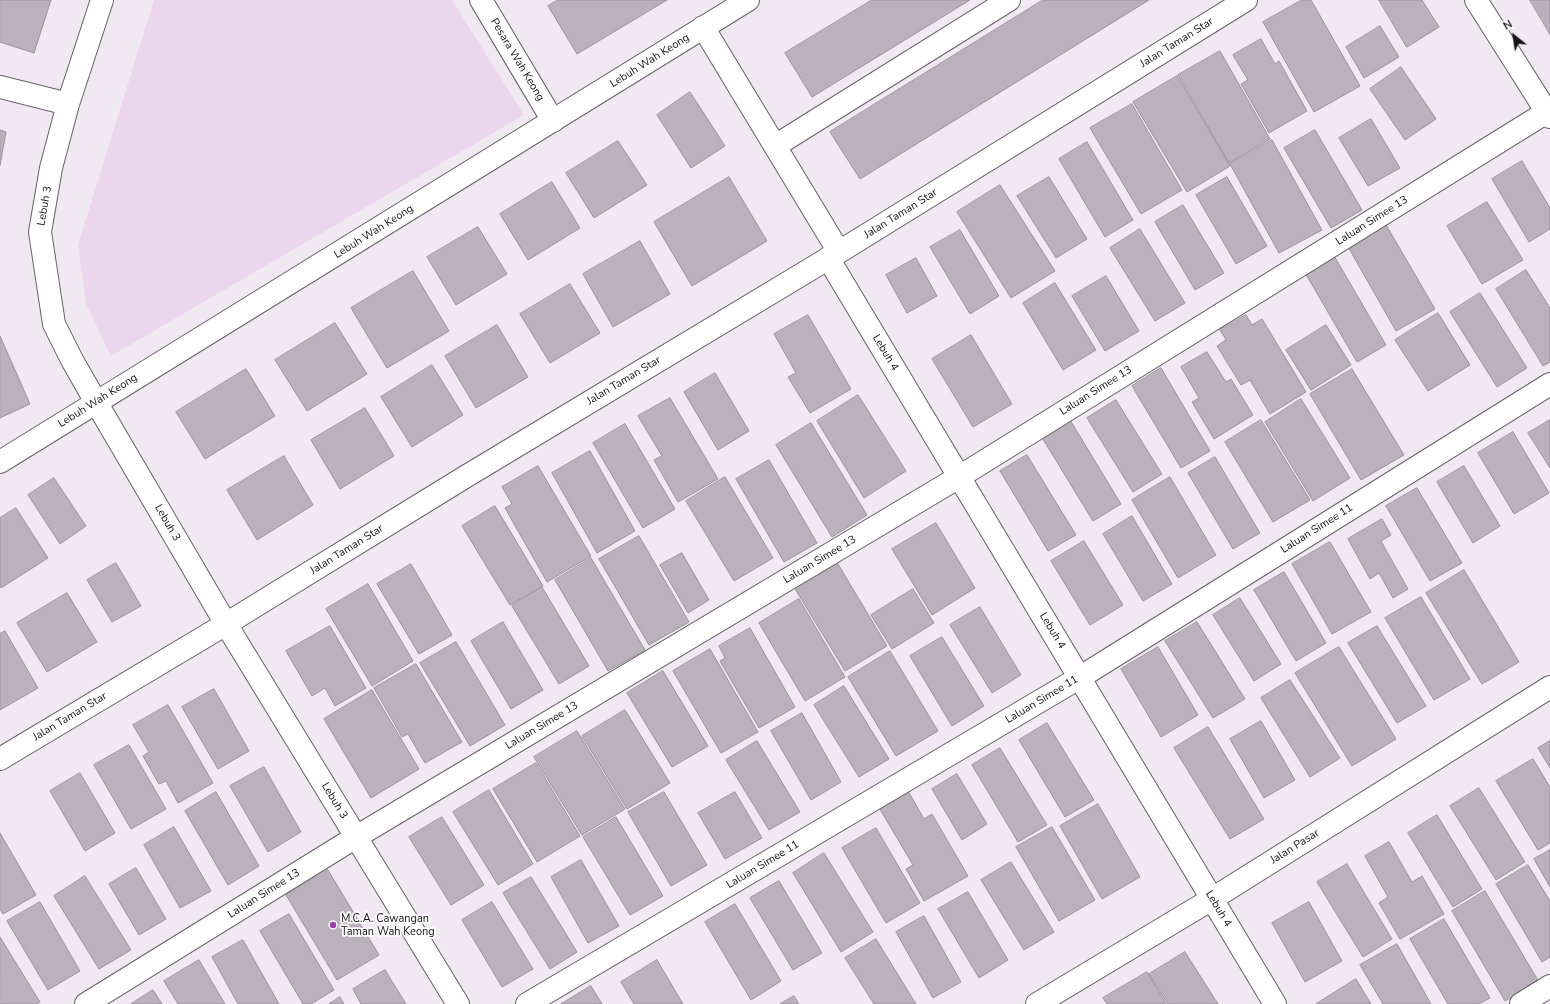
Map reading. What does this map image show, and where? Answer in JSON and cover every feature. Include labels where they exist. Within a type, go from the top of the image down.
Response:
[{"type":"street","name":"Lebuh 3","points":[[102,0],[68,104],[51,168],[40,232],[54,324],[72,360],[96,402],[226,624],[458,1004]]},
{"type":"street","name":"Pesara Wah Keong","points":[[481,0],[553,121]]},
{"type":"street","name":"Lebuh Wah Keong","points":[[0,462],[748,0]]},
{"type":"street","points":[[775,146],[1009,0]]},
{"type":"street","name":"Jalan Taman Star","points":[[0,759],[226,624],[459,481],[834,255],[1246,0]]},
{"type":"street","points":[[1476,0],[1549,113]]},
{"type":"street","name":"Lebuh 4","points":[[703,27],[775,146],[834,255],[959,477],[1275,1004]]},
{"type":"street","points":[[0,87],[68,104]]},
{"type":"street","name":"Laluan Simee 13","points":[[86,1004],[356,837],[959,477],[1549,113]]},
{"type":"street","name":"Laluan Simee 11","points":[[527,1004],[1080,678],[1550,384]]},
{"type":"street","name":"Jalan Pasar","points":[[1037,1004],[1212,899],[1550,687]]},
{"type":"street","points":[[1521,1004],[1550,986]]},
{"type":"shaded area","points":[[154,0],[452,0],[524,115],[111,356],[86,304],[78,245]]},
{"type":"building","points":[[0,0],[51,0],[34,53],[0,42]]},
{"type":"building","points":[[558,0],[667,0],[577,54],[548,6]]},
{"type":"building","points":[[872,0],[970,0],[812,97],[785,53]]},
{"type":"building","points":[[1043,0],[1149,0],[860,179],[830,132]]},
{"type":"building","points":[[1302,0],[1311,0],[1360,86],[1314,112],[1263,22]]},
{"type":"building","points":[[1379,0],[1422,0],[1439,27],[1407,47]]},
{"type":"building","points":[[1530,0],[1550,0],[1550,34]]},
{"type":"building","points":[[1380,26],[1399,57],[1364,78],[1346,47]]},
{"type":"building","points":[[1261,39],[1275,64],[1279,61],[1307,111],[1269,133],[1241,84],[1248,80],[1233,55]]},
{"type":"building","points":[[1220,51],[1270,139],[1229,163],[1178,75]]},
{"type":"building","points":[[1401,67],[1436,119],[1405,140],[1370,89]]},
{"type":"building","points":[[1177,76],[1230,166],[1187,192],[1133,102]]},
{"type":"building","points":[[690,92],[725,146],[691,168],[657,115]]},
{"type":"building","points":[[1132,104],[1182,190],[1141,214],[1090,128]]},
{"type":"building","points":[[1371,119],[1400,168],[1368,186],[1339,138]]},
{"type":"building","points":[[0,130],[6,132],[0,165]]},
{"type":"building","points":[[1315,130],[1362,210],[1331,228],[1284,148]]},
{"type":"building","points":[[1272,140],[1322,230],[1279,253],[1230,164]]},
{"type":"building","points":[[618,141],[647,185],[594,218],[566,173]]},
{"type":"building","points":[[1087,142],[1133,220],[1105,237],[1059,159]]},
{"type":"building","points":[[1522,161],[1550,208],[1550,229],[1529,242],[1492,179]]},
{"type":"building","points":[[729,177],[767,241],[692,286],[654,222]]},
{"type":"building","points":[[1049,177],[1087,239],[1056,258],[1017,196]]},
{"type":"building","points":[[1227,177],[1267,246],[1236,264],[1196,195]]},
{"type":"building","points":[[552,182],[580,228],[528,260],[500,214]]},
{"type":"building","points":[[1000,185],[1055,271],[1011,298],[957,212]]},
{"type":"building","points":[[1487,202],[1523,260],[1482,284],[1447,226]]},
{"type":"building","points":[[1183,205],[1224,273],[1195,290],[1155,222]]},
{"type":"building","points":[[1385,223],[1435,309],[1396,331],[1347,245]]},
{"type":"building","points":[[478,227],[507,274],[456,305],[427,257]]},
{"type":"building","points":[[1140,229],[1185,303],[1155,321],[1110,248]]},
{"type":"building","points":[[960,230],[999,296],[970,314],[930,247]]},
{"type":"building","points":[[640,241],[670,294],[613,327],[583,274]]},
{"type":"building","points":[[1333,254],[1386,345],[1357,362],[1304,271]]},
{"type":"building","points":[[916,258],[937,296],[907,313],[886,275]]},
{"type":"building","points":[[1526,270],[1550,308],[1550,362],[1543,366],[1496,289]]},
{"type":"building","points":[[413,271],[449,331],[387,368],[351,308]]},
{"type":"building","points":[[1106,276],[1139,331],[1105,351],[1072,296]]},
{"type":"building","points":[[1055,283],[1096,350],[1063,370],[1023,303]]},
{"type":"building","points":[[570,284],[600,333],[550,363],[520,314]]},
{"type":"building","points":[[1480,293],[1527,368],[1497,387],[1450,312]]},
{"type":"building","points":[[1438,313],[1470,365],[1428,391],[1395,340]]},
{"type":"building","points":[[808,315],[851,389],[810,413],[788,377],[796,373],[774,334]]},
{"type":"building","points":[[1246,315],[1252,325],[1262,319],[1306,392],[1270,414],[1250,380],[1241,385],[1217,346],[1226,340],[1220,330]]},
{"type":"building","points":[[335,323],[367,374],[307,411],[275,360]]},
{"type":"building","points":[[497,325],[528,377],[476,408],[445,356]]},
{"type":"building","points":[[1326,325],[1351,365],[1311,390],[1286,350]]},
{"type":"building","points":[[971,335],[1012,404],[973,427],[932,359]]},
{"type":"building","points":[[0,336],[30,404],[0,418]]},
{"type":"building","points":[[1207,352],[1226,382],[1231,379],[1253,415],[1214,439],[1192,402],[1199,398],[1181,367]]},
{"type":"building","points":[[432,365],[463,415],[412,447],[381,397]]},
{"type":"building","points":[[1161,368],[1210,451],[1181,468],[1132,386]]},
{"type":"building","points":[[246,369],[275,416],[205,459],[176,412]]},
{"type":"building","points":[[1352,369],[1404,455],[1361,480],[1310,394]]},
{"type":"building","points":[[715,373],[749,431],[718,450],[684,392]]},
{"type":"building","points":[[858,395],[906,471],[864,498],[817,421]]},
{"type":"building","points":[[670,398],[718,479],[678,502],[654,460],[662,456],[638,416]]},
{"type":"building","points":[[1301,399],[1350,478],[1313,501],[1265,422]]},
{"type":"building","points":[[1116,400],[1162,474],[1133,492],[1087,418]]},
{"type":"building","points":[[365,408],[394,456],[340,489],[311,440]]},
{"type":"building","points":[[1067,415],[1121,504],[1093,521],[1038,431]]},
{"type":"building","points":[[1261,420],[1310,500],[1273,522],[1225,442]]},
{"type":"building","points":[[1550,420],[1550,468],[1528,433]]},
{"type":"building","points":[[811,423],[867,515],[832,537],[776,445]]},
{"type":"building","points":[[625,424],[675,509],[643,528],[593,443]]},
{"type":"building","points":[[1513,432],[1549,493],[1514,514],[1478,453]]},
{"type":"building","points":[[590,451],[635,531],[597,553],[552,473]]},
{"type":"building","points":[[1027,455],[1076,535],[1048,551],[1000,471]]},
{"type":"building","points":[[284,456],[313,505],[257,540],[227,490]]},
{"type":"building","points":[[1215,457],[1260,533],[1233,549],[1188,473]]},
{"type":"building","points":[[769,460],[817,543],[784,562],[736,479]]},
{"type":"building","points":[[538,466],[591,556],[547,582],[505,508],[512,504],[502,487]]},
{"type":"building","points":[[1464,466],[1500,526],[1473,543],[1437,482]]},
{"type":"building","points":[[725,477],[773,558],[734,581],[686,501]]},
{"type":"building","points":[[1170,477],[1216,555],[1178,578],[1132,500]]},
{"type":"building","points":[[54,478],[86,526],[60,544],[28,495]]},
{"type":"building","points":[[1417,488],[1462,563],[1430,581],[1386,506]]},
{"type":"building","points":[[495,506],[543,586],[510,605],[462,526]]},
{"type":"building","points":[[16,508],[48,558],[1,588],[0,518]]},
{"type":"building","points":[[1132,516],[1172,584],[1143,601],[1103,534]]},
{"type":"building","points":[[1382,519],[1391,535],[1381,541],[1408,589],[1393,598],[1379,573],[1370,579],[1348,539]]},
{"type":"building","points":[[936,523],[975,588],[932,615],[892,549]]},
{"type":"building","points":[[639,536],[689,622],[649,645],[599,559]]},
{"type":"building","points":[[1084,541],[1123,605],[1090,625],[1051,561]]},
{"type":"building","points":[[1330,542],[1371,612],[1332,634],[1292,564]]},
{"type":"building","points":[[682,553],[709,600],[688,613],[660,565]]},
{"type":"building","points":[[591,558],[645,650],[608,671],[555,580]]},
{"type":"building","points":[[835,559],[887,646],[845,671],[792,584]]},
{"type":"building","points":[[116,563],[141,606],[112,622],[87,580]]},
{"type":"building","points":[[411,564],[452,635],[419,654],[377,584]]},
{"type":"building","points":[[1464,570],[1519,662],[1482,684],[1426,593]]},
{"type":"building","points":[[1284,572],[1326,643],[1296,661],[1254,590]]},
{"type":"building","points":[[368,584],[413,661],[372,686],[326,609]]},
{"type":"building","points":[[542,587],[589,666],[559,684],[512,606]]},
{"type":"building","points":[[913,589],[934,623],[892,649],[871,615]]},
{"type":"building","points":[[67,593],[97,642],[47,672],[17,623]]},
{"type":"building","points":[[1421,597],[1470,679],[1434,700],[1385,618]]},
{"type":"building","points":[[1240,598],[1281,664],[1254,681],[1213,615]]},
{"type":"building","points":[[799,599],[845,677],[805,701],[759,623]]},
{"type":"building","points":[[980,607],[1021,675],[992,693],[950,625]]},
{"type":"building","points":[[503,622],[543,690],[511,709],[471,641]]},
{"type":"building","points":[[1197,622],[1245,699],[1213,718],[1165,641]]},
{"type":"building","points":[[330,626],[366,688],[335,706],[325,688],[312,696],[286,651]]},
{"type":"building","points":[[1377,626],[1426,706],[1397,723],[1348,643]]},
{"type":"building","points":[[750,628],[795,707],[759,728],[720,661],[725,658],[719,646]]},
{"type":"building","points":[[5,631],[38,688],[0,710],[0,634]]},
{"type":"building","points":[[942,637],[984,706],[952,726],[910,656]]},
{"type":"building","points":[[456,642],[505,725],[470,746],[420,663]]},
{"type":"building","points":[[1158,647],[1198,715],[1161,737],[1121,669]]},
{"type":"building","points":[[1339,647],[1396,739],[1352,766],[1295,673]]},
{"type":"building","points":[[710,649],[758,732],[721,753],[673,671]]},
{"type":"building","points":[[890,651],[938,731],[896,756],[848,677]]},
{"type":"building","points":[[416,664],[462,742],[425,763],[408,734],[402,737],[374,688]]},
{"type":"building","points":[[663,671],[708,746],[672,767],[627,693]]},
{"type":"building","points":[[1290,680],[1340,758],[1310,777],[1261,698]]},
{"type":"building","points":[[844,686],[889,759],[859,777],[814,705]]},
{"type":"building","points":[[214,689],[249,751],[218,769],[182,707]]},
{"type":"building","points":[[372,690],[419,769],[371,798],[324,719]]},
{"type":"building","points":[[168,705],[213,783],[178,803],[166,781],[159,784],[143,756],[149,752],[133,725]]},
{"type":"building","points":[[625,710],[670,783],[627,809],[582,736]]},
{"type":"building","points":[[802,713],[841,782],[811,800],[771,731]]},
{"type":"building","points":[[1261,721],[1295,780],[1264,798],[1230,739]]},
{"type":"building","points":[[1047,723],[1094,800],[1065,817],[1019,740]]},
{"type":"building","points":[[1208,727],[1264,819],[1230,839],[1174,748]]},
{"type":"building","points":[[577,731],[625,809],[582,835],[534,757]]},
{"type":"building","points":[[757,741],[800,812],[769,830],[726,760]]},
{"type":"building","points":[[1550,741],[1550,768],[1538,748]]},
{"type":"building","points":[[129,745],[166,809],[131,829],[94,765]]},
{"type":"building","points":[[1000,748],[1047,825],[1018,842],[972,765]]},
{"type":"building","points":[[1533,759],[1550,787],[1550,843],[1538,850],[1496,781]]},
{"type":"building","points":[[536,763],[580,836],[537,862],[493,789]]},
{"type":"building","points":[[264,767],[301,832],[268,852],[230,786]]},
{"type":"building","points":[[80,773],[115,833],[85,851],[50,791]]},
{"type":"building","points":[[957,774],[987,824],[962,840],[932,789]]},
{"type":"building","points":[[1479,788],[1525,862],[1496,880],[1450,806]]},
{"type":"building","points":[[907,789],[924,819],[932,814],[968,876],[924,901],[906,869],[913,865],[878,806]]},
{"type":"building","points":[[489,790],[533,864],[498,885],[453,812]]},
{"type":"building","points":[[216,792],[259,866],[228,885],[185,811]]},
{"type":"building","points":[[664,792],[707,865],[671,886],[628,812]]},
{"type":"building","points":[[735,792],[762,838],[725,859],[698,813]]},
{"type":"building","points":[[1098,804],[1140,877],[1102,899],[1060,826]]},
{"type":"building","points":[[1437,815],[1482,889],[1453,907],[1408,833]]},
{"type":"building","points":[[442,817],[484,885],[451,905],[409,837]]},
{"type":"building","points":[[616,817],[663,896],[630,915],[583,837]]},
{"type":"building","points":[[174,827],[211,891],[180,908],[144,845]]},
{"type":"building","points":[[1052,827],[1095,900],[1059,921],[1016,847]]},
{"type":"building","points":[[876,828],[920,903],[886,923],[842,848]]},
{"type":"building","points":[[0,833],[36,895],[3,914],[0,909]]},
{"type":"building","points":[[1389,842],[1412,882],[1422,876],[1444,914],[1400,939],[1379,903],[1388,897],[1365,856]]},
{"type":"building","points":[[1550,850],[1550,887],[1534,859]]},
{"type":"building","points":[[824,853],[873,932],[841,952],[793,873]]},
{"type":"building","points":[[581,860],[619,926],[588,943],[551,877]]},
{"type":"building","points":[[1011,862],[1054,932],[1024,950],[981,880]]},
{"type":"building","points":[[1347,864],[1392,939],[1363,957],[1317,882]]},
{"type":"building","points":[[1528,865],[1550,901],[1550,957],[1542,962],[1496,884]]},
{"type":"building","points":[[136,868],[166,919],[139,935],[109,884]]},
{"type":"building","name":"M.C.A. Cawangan Taman Wah Keong","points":[[328,870],[379,955],[337,980],[286,895]]},
{"type":"building","points":[[85,876],[131,950],[99,969],[54,896]]},
{"type":"building","points":[[531,877],[577,952],[550,969],[503,893]]},
{"type":"building","points":[[779,881],[822,953],[793,970],[750,898]]},
{"type":"building","points":[[1485,891],[1539,982],[1505,1001],[1452,911]]},
{"type":"building","points":[[968,892],[1008,960],[979,978],[938,909]]},
{"type":"building","points":[[40,902],[80,971],[48,990],[7,921]]},
{"type":"building","points":[[492,902],[533,969],[502,987],[462,920]]},
{"type":"building","points":[[1309,902],[1342,961],[1305,982],[1272,923]]},
{"type":"building","points":[[735,904],[781,981],[751,1000],[705,922]]},
{"type":"building","points":[[289,914],[334,990],[311,1004],[303,1004],[260,931]]},
{"type":"building","points":[[924,916],[961,982],[933,998],[896,932]]},
{"type":"building","points":[[1444,919],[1490,998],[1479,1004],[1448,1004],[1410,939]]},
{"type":"building","points":[[0,937],[40,1002],[37,1004],[0,1004]]},
{"type":"building","points":[[876,939],[916,1004],[874,1004],[845,958]]},
{"type":"building","points":[[243,940],[279,1004],[238,1004],[212,957]]},
{"type":"building","points":[[1397,944],[1431,1004],[1383,1004],[1360,965]]},
{"type":"building","points":[[1185,952],[1218,1004],[1168,1004],[1149,974]]},
{"type":"building","points":[[199,960],[225,1004],[178,1004],[164,981]]},
{"type":"building","points":[[657,960],[683,1004],[634,1004],[621,982]]},
{"type":"building","points":[[385,970],[406,1004],[361,1004],[353,989]]},
{"type":"building","points":[[1147,972],[1166,1004],[1107,1004],[1103,998]]},
{"type":"building","points":[[1356,979],[1371,1004],[1316,1004]]},
{"type":"building","points":[[591,986],[602,1004],[561,1004]]},
{"type":"building","points":[[153,990],[162,1004],[131,1004]]},
{"type":"building","points":[[794,996],[799,1004],[780,1004]]},
{"type":"building","points":[[340,997],[344,1004],[329,1004]]},
{"type":"place","name":"M.C.A. Cawangan Taman Wah Keong","points":[[333,925]]}]
